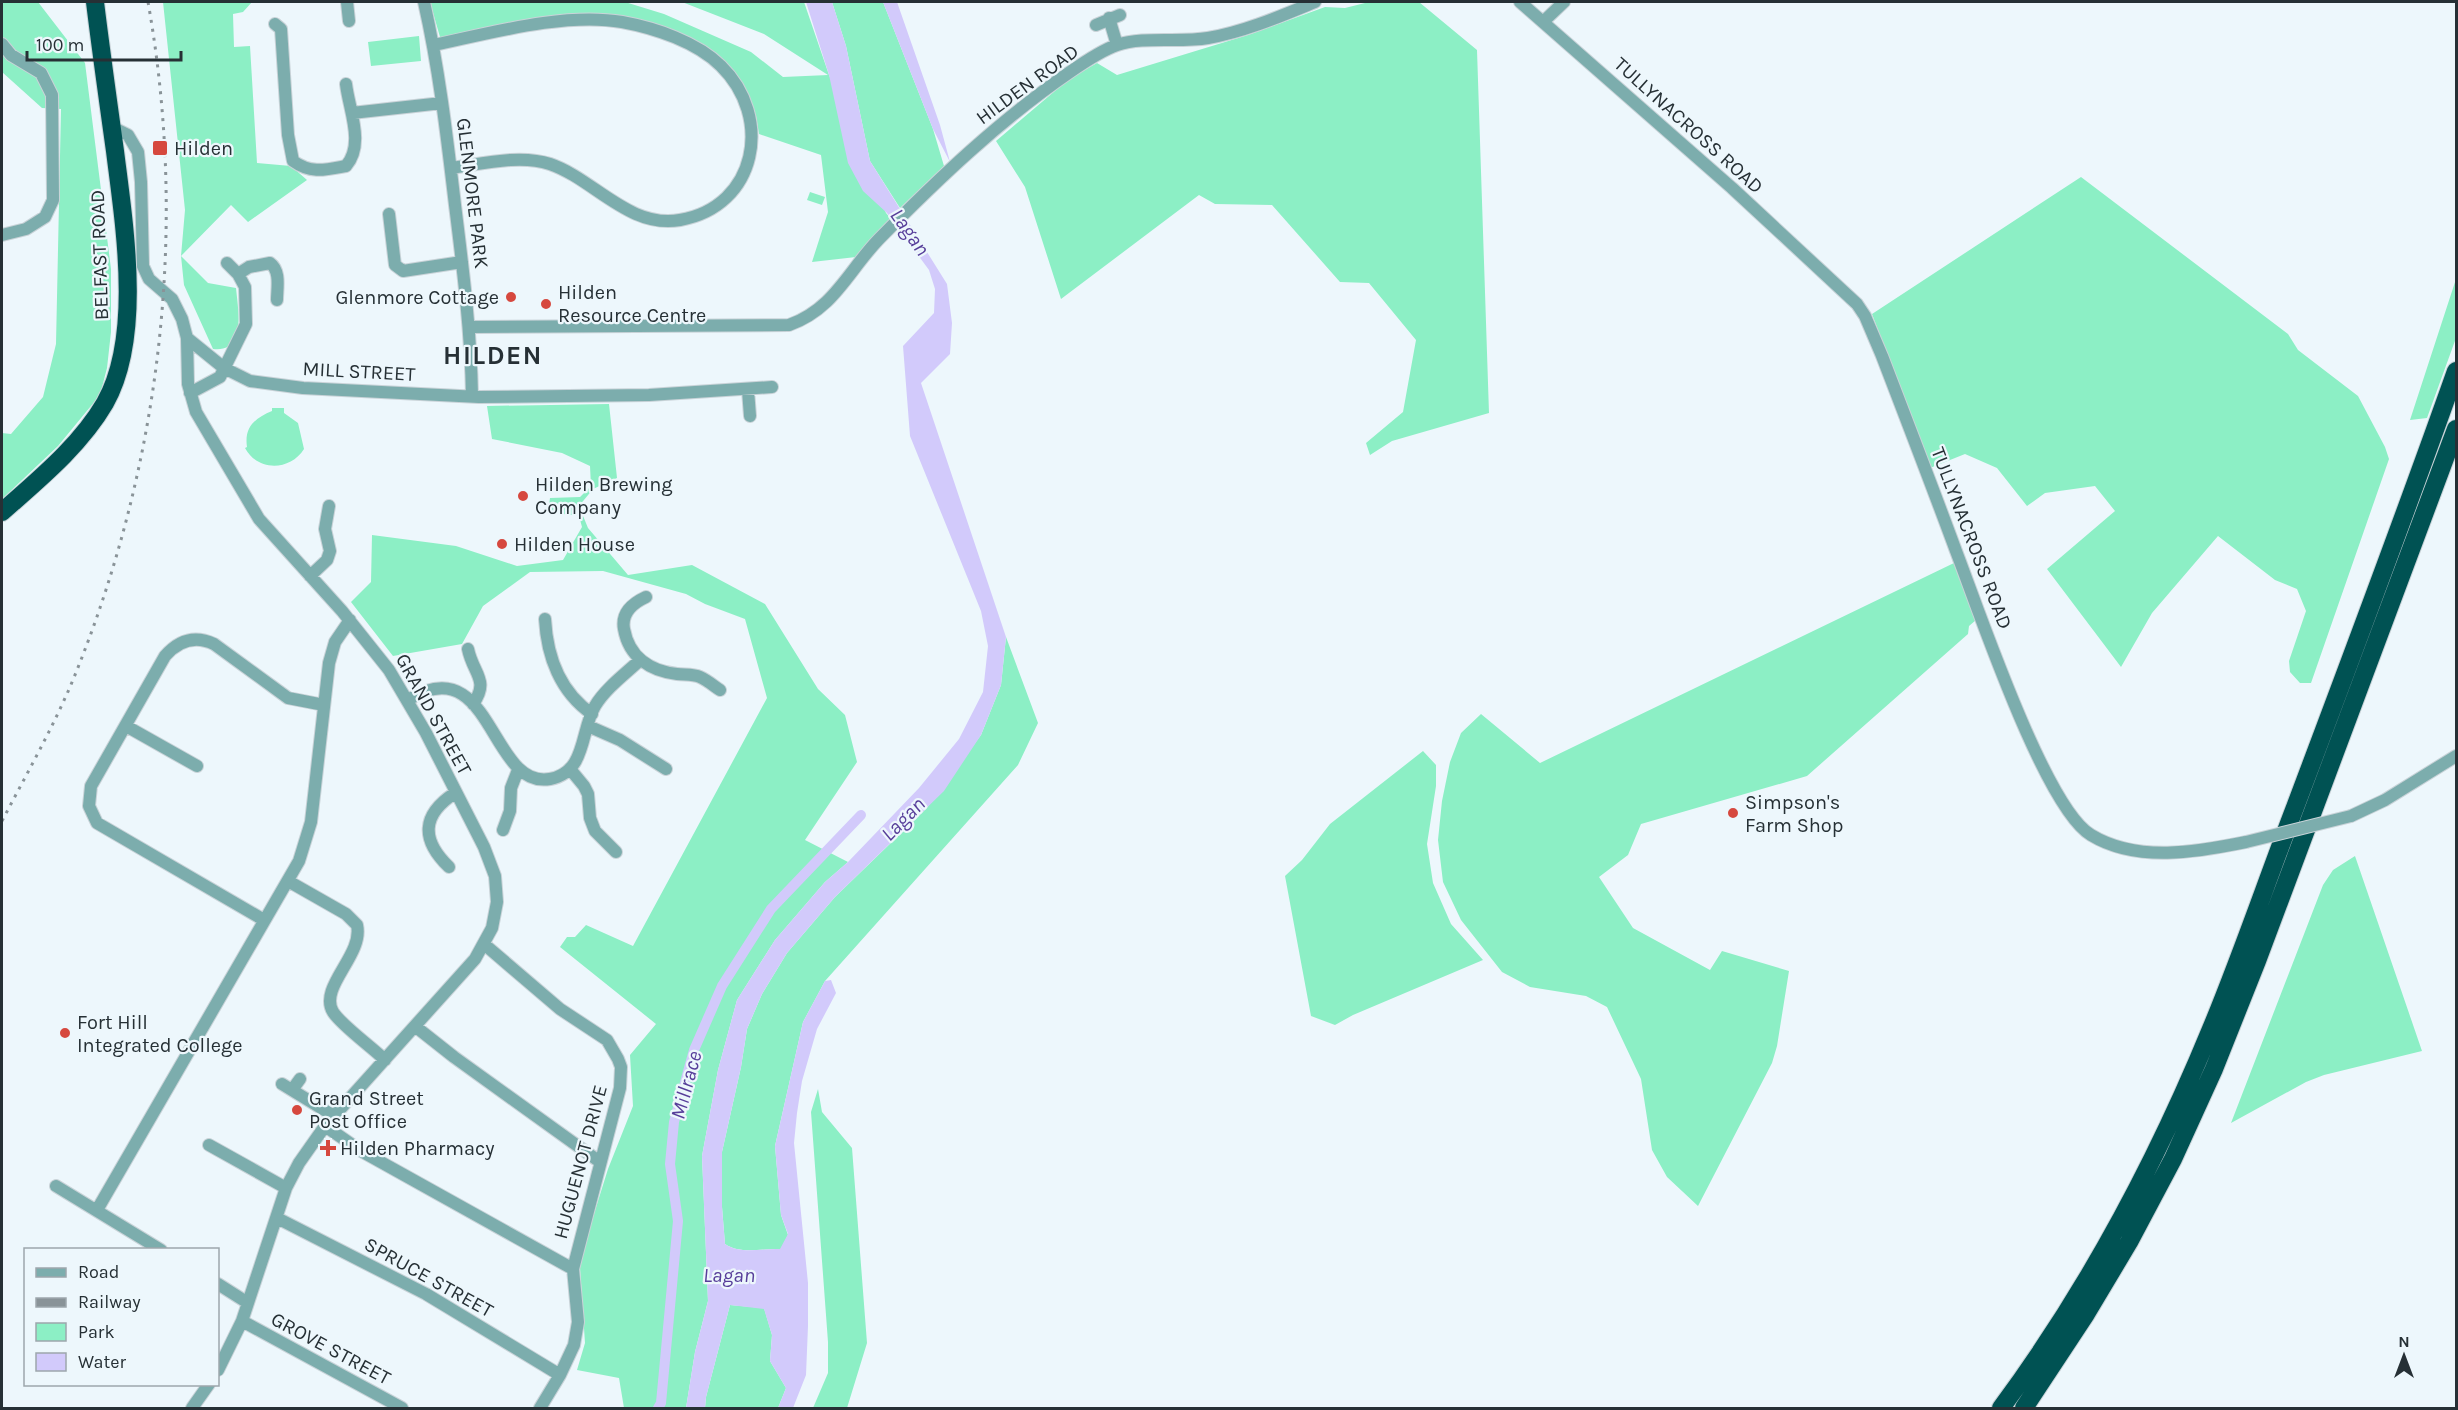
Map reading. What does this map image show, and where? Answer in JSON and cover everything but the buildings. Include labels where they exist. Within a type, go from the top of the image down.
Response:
[{"type":"highway","name":"BELFAST ROAD","points":[[2,512],[49,470],[96,418],[115,381],[122,354],[128,291],[124,225],[95,2]]},
{"type":"highway","points":[[2001,1408],[2066,1313],[2105,1247],[2148,1168],[2212,1029],[2383,576],[2457,371]]},
{"type":"highway","points":[[2024,1408],[2086,1314],[2129,1242],[2173,1159],[2214,1069],[2257,961],[2457,429]]},
{"type":"street","points":[[347,2],[349,21]]},
{"type":"street","name":"GLENMORE PARK","points":[[424,2],[434,45],[451,168],[470,327],[472,396]]},
{"type":"street","name":"HILDEN ROAD","points":[[470,327],[789,326],[819,310],[844,285],[878,240],[957,161],[1071,72],[1118,45],[1209,38],[1286,14],[1315,2]]},
{"type":"street","name":"TULLYNACROSS ROAD","points":[[1520,2],[1732,188],[1857,304],[1882,356],[1984,626],[2040,761],[2072,819],[2091,835],[2115,845],[2141,850],[2184,852],[2246,842],[2351,816],[2385,800],[2457,756]]},
{"type":"street","points":[[1544,21],[1564,2]]},
{"type":"street","points":[[1096,25],[1114,17],[1118,45]]},
{"type":"street","points":[[434,45],[569,21],[620,22],[635,25],[671,36],[709,56],[720,65],[736,83],[745,100],[752,127],[752,150],[746,172],[726,197],[703,213],[680,220],[661,221],[628,210],[577,177],[549,164],[513,160],[451,168]]},
{"type":"street","points":[[275,24],[281,29],[288,135],[293,160],[304,168],[311,170],[346,166],[354,157],[356,142],[346,84]]},
{"type":"street","points":[[2,44],[11,55],[41,73],[52,95],[52,200],[45,217],[26,230],[2,236]]},
{"type":"street","name":"GLENMORE PARK","points":[[352,113],[442,103]]},
{"type":"street","name":"GRAND STREET","points":[[112,130],[129,135],[138,152],[142,192],[142,257],[145,272],[149,279],[172,299],[182,320],[187,338],[186,371],[196,412],[250,506],[274,538],[374,649],[408,700],[484,847],[495,876],[498,902],[492,928],[469,966],[325,1126],[298,1163],[286,1188],[242,1321],[219,1368]]},
{"type":"street","points":[[389,214],[395,265],[398,268],[403,271],[462,262]]},
{"type":"street","points":[[190,393],[220,377],[246,324],[245,287],[238,274],[227,263]]},
{"type":"street","points":[[238,274],[249,267],[270,263],[277,272],[277,300]]},
{"type":"street","name":"MILL STREET","points":[[187,338],[224,368],[250,381],[266,385],[472,396],[649,395],[772,387]]},
{"type":"street","points":[[748,390],[750,416]]},
{"type":"street","points":[[310,576],[327,560],[330,551],[325,529],[329,506]]},
{"type":"street","points":[[646,597],[629,609],[624,624],[624,632],[639,661],[668,673],[702,677],[720,690]]},
{"type":"street","points":[[545,619],[548,643],[559,677],[572,698],[590,720],[666,769]]},
{"type":"street","points":[[97,1210],[299,861],[309,832],[331,652],[340,632],[350,620]]},
{"type":"street","points":[[264,920],[97,823],[89,806],[91,786],[165,656],[172,648],[193,639],[204,639],[214,644],[288,698],[324,705]]},
{"type":"street","points":[[468,649],[472,668],[482,687],[481,693],[473,704]]},
{"type":"street","points":[[408,700],[425,690],[439,687],[453,690],[473,704],[518,770],[529,777],[543,780],[558,777],[570,769],[582,748],[590,720],[599,701],[639,661]]},
{"type":"street","points":[[126,726],[197,765]]},
{"type":"street","points":[[570,769],[588,794],[590,818],[595,831],[616,852]]},
{"type":"street","points":[[503,830],[510,811],[511,788],[518,770]]},
{"type":"street","points":[[449,867],[433,850],[428,834],[433,816],[439,806],[455,793]]},
{"type":"street","points":[[288,881],[346,914],[357,926],[358,943],[333,989],[330,1004],[338,1017],[385,1060]]},
{"type":"street","name":"HUGUENOT DRIVE","points":[[484,944],[560,1009],[597,1032],[614,1049],[622,1077],[573,1269],[577,1334],[560,1375],[540,1408]]},
{"type":"street","points":[[416,1027],[600,1162]]},
{"type":"street","points":[[300,1079],[287,1087],[334,1116]]},
{"type":"street","points":[[325,1126],[361,1151],[573,1269]]},
{"type":"street","points":[[209,1145],[286,1188]]},
{"type":"street","points":[[56,1186],[158,1248]]},
{"type":"street","name":"SPRUCE STREET","points":[[277,1218],[426,1294],[560,1375]]},
{"type":"street","points":[[219,1285],[248,1303]]},
{"type":"street","name":"GROVE STREET","points":[[242,1321],[385,1404],[402,1408]]},
{"type":"street","points":[[192,1408],[208,1386]]},
{"type":"green space","points":[[2,2],[38,2],[85,63],[111,269],[111,332],[107,368],[100,395],[58,446],[2,499],[2,433],[11,434],[43,397],[56,344],[61,109],[42,108],[2,72]]},
{"type":"green space","points":[[163,2],[252,2],[243,12],[233,14],[234,47],[250,46],[257,163],[291,166],[307,180],[248,222],[231,205],[181,256],[185,210]]},
{"type":"green space","points":[[430,2],[625,2],[664,14],[751,52],[783,77],[828,75],[764,34],[682,2],[804,2],[829,75],[886,213],[892,220],[856,257],[812,262],[828,212],[821,155],[759,134],[756,116],[742,87],[722,62],[612,16],[444,39],[440,37]]},
{"type":"green space","points":[[832,2],[883,2],[933,129],[944,166],[900,208],[870,161],[846,46]]},
{"type":"green space","points":[[1369,2],[1419,2],[1477,50],[1489,413],[1392,441],[1370,455],[1366,443],[1403,412],[1416,340],[1369,283],[1340,282],[1272,205],[1215,204],[1199,195],[1061,299],[1025,187],[996,141],[1069,79],[1097,63],[1117,75],[1248,35],[1325,7],[1345,8]]},
{"type":"green space","points":[[419,36],[421,61],[371,66],[368,42]]},
{"type":"green space","points":[[2081,177],[2288,334],[2298,350],[2358,396],[2385,447],[2389,459],[2311,683],[2300,683],[2290,672],[2289,661],[2306,611],[2297,589],[2275,580],[2218,536],[2152,613],[2121,667],[2047,569],[2115,511],[2095,486],[2045,493],[2027,506],[1997,468],[1965,454],[1930,468],[1872,314]]},
{"type":"green space","points":[[810,192],[825,197],[822,205],[807,200]]},
{"type":"green space","points":[[181,256],[208,283],[236,288],[238,328],[236,337],[224,348],[213,349],[184,285]]},
{"type":"green space","points":[[2456,279],[2456,338],[2427,418],[2410,420]]},
{"type":"green space","points":[[609,404],[617,478],[593,489],[579,506],[588,528],[628,575],[692,565],[765,604],[818,689],[845,715],[857,762],[805,840],[848,862],[825,882],[775,940],[737,1000],[718,1070],[702,1156],[708,1301],[695,1352],[686,1408],[624,1408],[619,1378],[577,1370],[585,1343],[580,1268],[588,1233],[608,1169],[633,1106],[630,1055],[656,1024],[560,947],[567,937],[575,937],[586,925],[633,946],[767,698],[745,619],[686,594],[603,571],[530,572],[483,606],[462,644],[393,656],[351,602],[371,582],[372,535],[456,546],[517,566],[563,560],[582,527],[579,516],[548,512],[550,498],[580,497],[591,486],[590,466],[562,453],[492,439],[487,406]]},
{"type":"green space","points":[[272,408],[284,408],[284,413],[298,423],[304,449],[291,462],[283,465],[266,465],[251,456],[245,448],[247,447],[247,434],[252,424],[272,411]]},
{"type":"green space","points":[[1954,563],[1976,620],[1969,626],[1968,634],[1807,776],[1641,824],[1628,855],[1599,877],[1633,928],[1710,970],[1722,951],[1789,971],[1777,1046],[1772,1063],[1698,1206],[1667,1177],[1652,1150],[1641,1079],[1607,1007],[1586,996],[1530,987],[1502,972],[1461,920],[1443,882],[1438,840],[1442,801],[1450,762],[1461,733],[1481,714],[1540,763]]},
{"type":"green space","points":[[1006,637],[1038,723],[1018,765],[825,981],[803,1022],[775,1146],[781,1215],[788,1235],[781,1249],[745,1250],[731,1247],[725,1244],[722,1152],[747,1029],[762,994],[787,953],[835,897],[926,809],[981,735],[1001,685]]},
{"type":"green space","points":[[1423,751],[1436,765],[1436,786],[1427,844],[1433,883],[1451,924],[1483,960],[1353,1015],[1335,1025],[1311,1016],[1285,876],[1302,860],[1330,824]]},
{"type":"green space","points":[[2355,856],[2422,1051],[2324,1075],[2306,1082],[2231,1123],[2323,885],[2333,870]]},
{"type":"green space","points":[[818,1089],[822,1112],[852,1148],[867,1343],[847,1408],[813,1408],[828,1373],[828,1342],[811,1112]]},
{"type":"green space","points":[[730,1305],[764,1308],[772,1335],[770,1361],[786,1388],[778,1408],[705,1408]]},
{"type":"water","name":"Lagan","points":[[806,2],[832,2],[846,46],[870,161],[947,284],[952,323],[950,354],[921,383],[1006,637],[1001,685],[981,735],[944,791],[835,897],[787,953],[762,994],[747,1029],[722,1152],[725,1244],[745,1250],[780,1249],[788,1234],[781,1215],[775,1146],[803,1022],[825,981],[831,980],[836,993],[817,1029],[802,1081],[794,1143],[808,1283],[808,1326],[806,1375],[793,1408],[778,1408],[786,1388],[770,1361],[772,1335],[764,1309],[730,1305],[705,1408],[686,1408],[695,1352],[708,1301],[702,1156],[718,1070],[737,1000],[775,940],[825,882],[848,862],[919,788],[959,739],[983,692],[988,646],[981,611],[910,436],[903,346],[934,313],[935,289],[929,270],[887,213],[863,191],[848,163],[829,75]]},
{"type":"water","points":[[883,2],[897,2],[940,125],[950,162],[933,129]]},
{"type":"waterway","name":"Millrace","points":[[658,1408],[661,1403],[678,1221],[670,1164],[674,1122],[694,1050],[722,986],[771,909],[861,815]]},
{"type":"railway","points":[[2,821],[70,687],[101,605],[126,522],[145,436],[158,350],[165,263],[166,176],[160,89],[148,2]]},
{"type":"place","name":"Hilden","points":[[160,148]]},
{"type":"place","name":"Glenmore Cottage","points":[[511,297]]},
{"type":"place","name":"Hilden Resource Centre","points":[[546,304]]},
{"type":"place","name":"Hilden Brewing Company","points":[[523,496]]},
{"type":"place","name":"Hilden House","points":[[502,544]]},
{"type":"place","name":"Simpson's Farm Shop","points":[[1733,813]]},
{"type":"place","name":"Fort Hill Integrated College","points":[[65,1033]]},
{"type":"place","name":"Grand Street Post Office","points":[[297,1110]]},
{"type":"place","name":"Hilden Pharmacy","points":[[328,1148]]},
{"type":"district","name":"HILDEN","points":[[493,355]]}]
